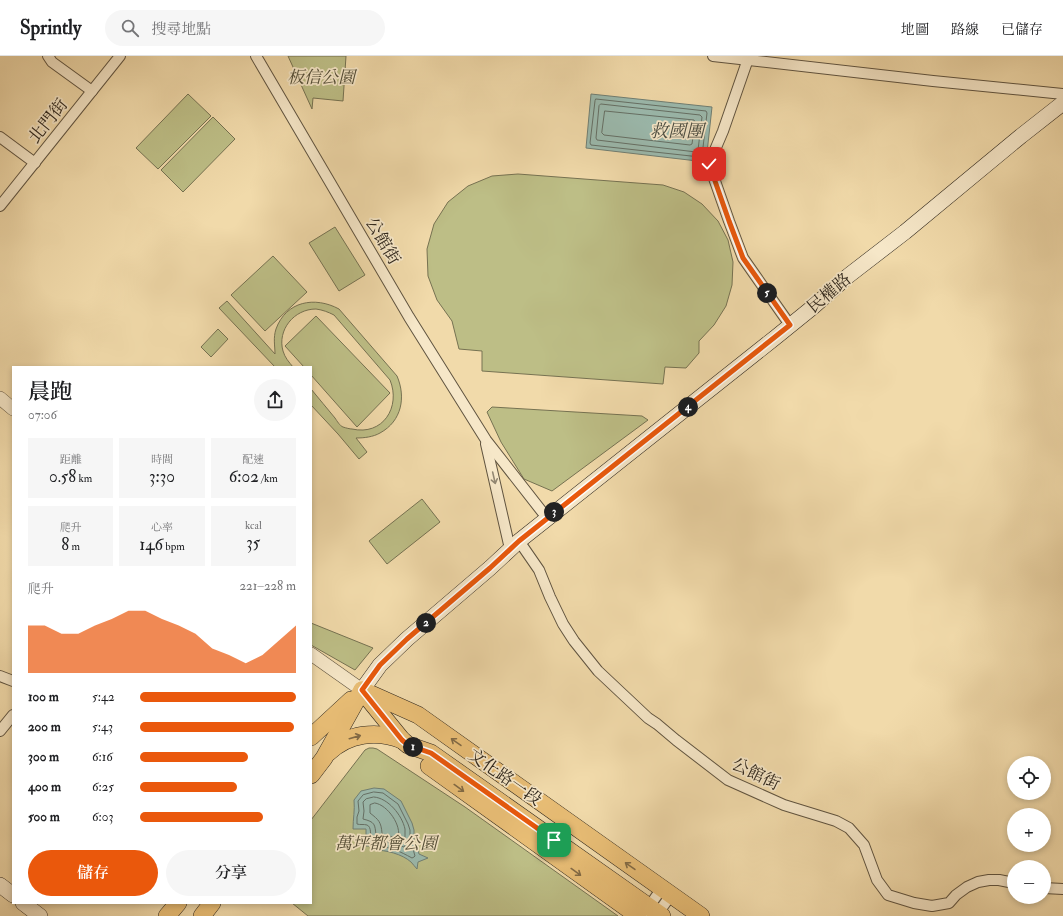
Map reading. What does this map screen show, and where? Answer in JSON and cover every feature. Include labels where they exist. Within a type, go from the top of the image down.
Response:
[{"type":"main road","name":"民權路","points":[[312,774],[324,758],[362,690],[380,665],[407,639],[547,518],[813,307],[848,276],[911,227],[1063,103]]},
{"type":"main road","name":"民權路","points":[[312,736],[362,690]]},
{"type":"main road","name":"文化路一段","points":[[362,690],[405,742],[431,753],[651,914]]},
{"type":"main road","name":"文化路一段","points":[[362,690],[418,715],[701,916]]},
{"type":"main road","points":[[324,758],[340,744],[359,736],[378,734],[394,737],[405,742]]},
{"type":"main road","points":[[0,885],[12,894]]},
{"type":"main road","points":[[24,904],[40,916]]},
{"type":"main road","points":[[167,916],[177,904]]},
{"type":"main road","points":[[202,916],[211,904]]},
{"type":"street","points":[[48,56],[52,62],[92,92]]},
{"type":"street","name":"北門街","points":[[0,206],[120,56]]},
{"type":"street","name":"公館街","points":[[256,56],[409,317],[486,440]]},
{"type":"street","points":[[713,56],[748,57],[926,80],[1063,94]]},
{"type":"street","points":[[748,57],[723,132],[709,164],[743,258],[790,325]]},
{"type":"street","points":[[0,137],[34,163]]},
{"type":"street","points":[[0,398],[12,409]]},
{"type":"street","points":[[486,440],[547,518]]},
{"type":"street","points":[[486,440],[514,545]]},
{"type":"street","name":"公館街","points":[[514,545],[539,570],[563,624],[574,641],[598,671],[648,718],[728,780],[784,805],[836,821],[848,828],[864,845],[877,880],[888,895],[914,903],[932,906],[949,903],[956,895],[967,887],[978,882],[989,880],[1007,882]]},
{"type":"street","name":"文化路一段","points":[[312,655],[362,690]]},
{"type":"street","points":[[0,676],[12,681]]},
{"type":"street","points":[[0,731],[12,715]]},
{"type":"street","points":[[1051,888],[1063,889]]},
{"type":"street","points":[[651,914],[667,892]]},
{"type":"green space","name":"板信公園","points":[[288,56],[346,56],[343,101],[313,98],[312,109]]},
{"type":"green space","points":[[188,94],[211,116],[158,169],[136,148]]},
{"type":"green space","points":[[213,117],[235,139],[183,192],[161,170]]},
{"type":"green space","points":[[518,174],[663,185],[684,192],[702,204],[718,221],[728,240],[733,262],[732,285],[726,306],[714,325],[699,341],[699,353],[686,368],[665,367],[663,384],[482,371],[482,351],[459,349],[452,321],[437,300],[428,276],[427,249],[434,224],[448,202],[468,186],[492,176]]},
{"type":"green space","points":[[335,227],[365,275],[339,291],[309,243]]},
{"type":"green space","points":[[273,256],[307,292],[265,331],[231,295]]},
{"type":"green space","points":[[227,301],[275,354],[274,339],[276,329],[287,312],[294,307],[311,302],[330,305],[339,309],[397,376],[400,384],[401,400],[400,408],[393,422],[377,434],[368,437],[356,438],[367,452],[359,459],[312,406],[312,390],[341,426],[349,429],[363,430],[373,428],[381,424],[391,409],[393,390],[390,380],[334,315],[316,309],[308,310],[294,317],[285,328],[282,343],[285,356],[292,366],[274,366],[219,308]]},
{"type":"green space","points":[[316,316],[390,393],[357,427],[312,376],[312,366],[303,366],[285,346]]},
{"type":"green space","points":[[218,329],[228,339],[211,357],[201,347]]},
{"type":"green space","points":[[492,407],[642,416],[648,420],[552,491],[524,479],[501,442],[487,412]]},
{"type":"green space","points":[[422,499],[440,522],[387,564],[369,541]]},
{"type":"green space","points":[[312,623],[373,648],[355,670],[312,646]]},
{"type":"green space","name":"萬坪都會公園","points":[[369,748],[377,749],[465,807],[618,916],[308,916],[293,904],[312,904],[312,819],[365,750]]},
{"type":"water","name":"救國團","points":[[591,94],[712,107],[706,162],[586,148]]},
{"type":"water","points":[[374,788],[384,789],[401,801],[412,823],[414,830],[414,844],[417,846],[419,854],[428,858],[418,862],[417,869],[411,862],[399,855],[374,850],[373,846],[366,846],[366,829],[353,829],[354,800],[361,791]]},
{"type":"route","points":[[554,840],[431,753],[408,745],[382,717],[362,690],[380,665],[407,639],[490,568],[519,541],[790,325],[743,258],[709,164]]}]
